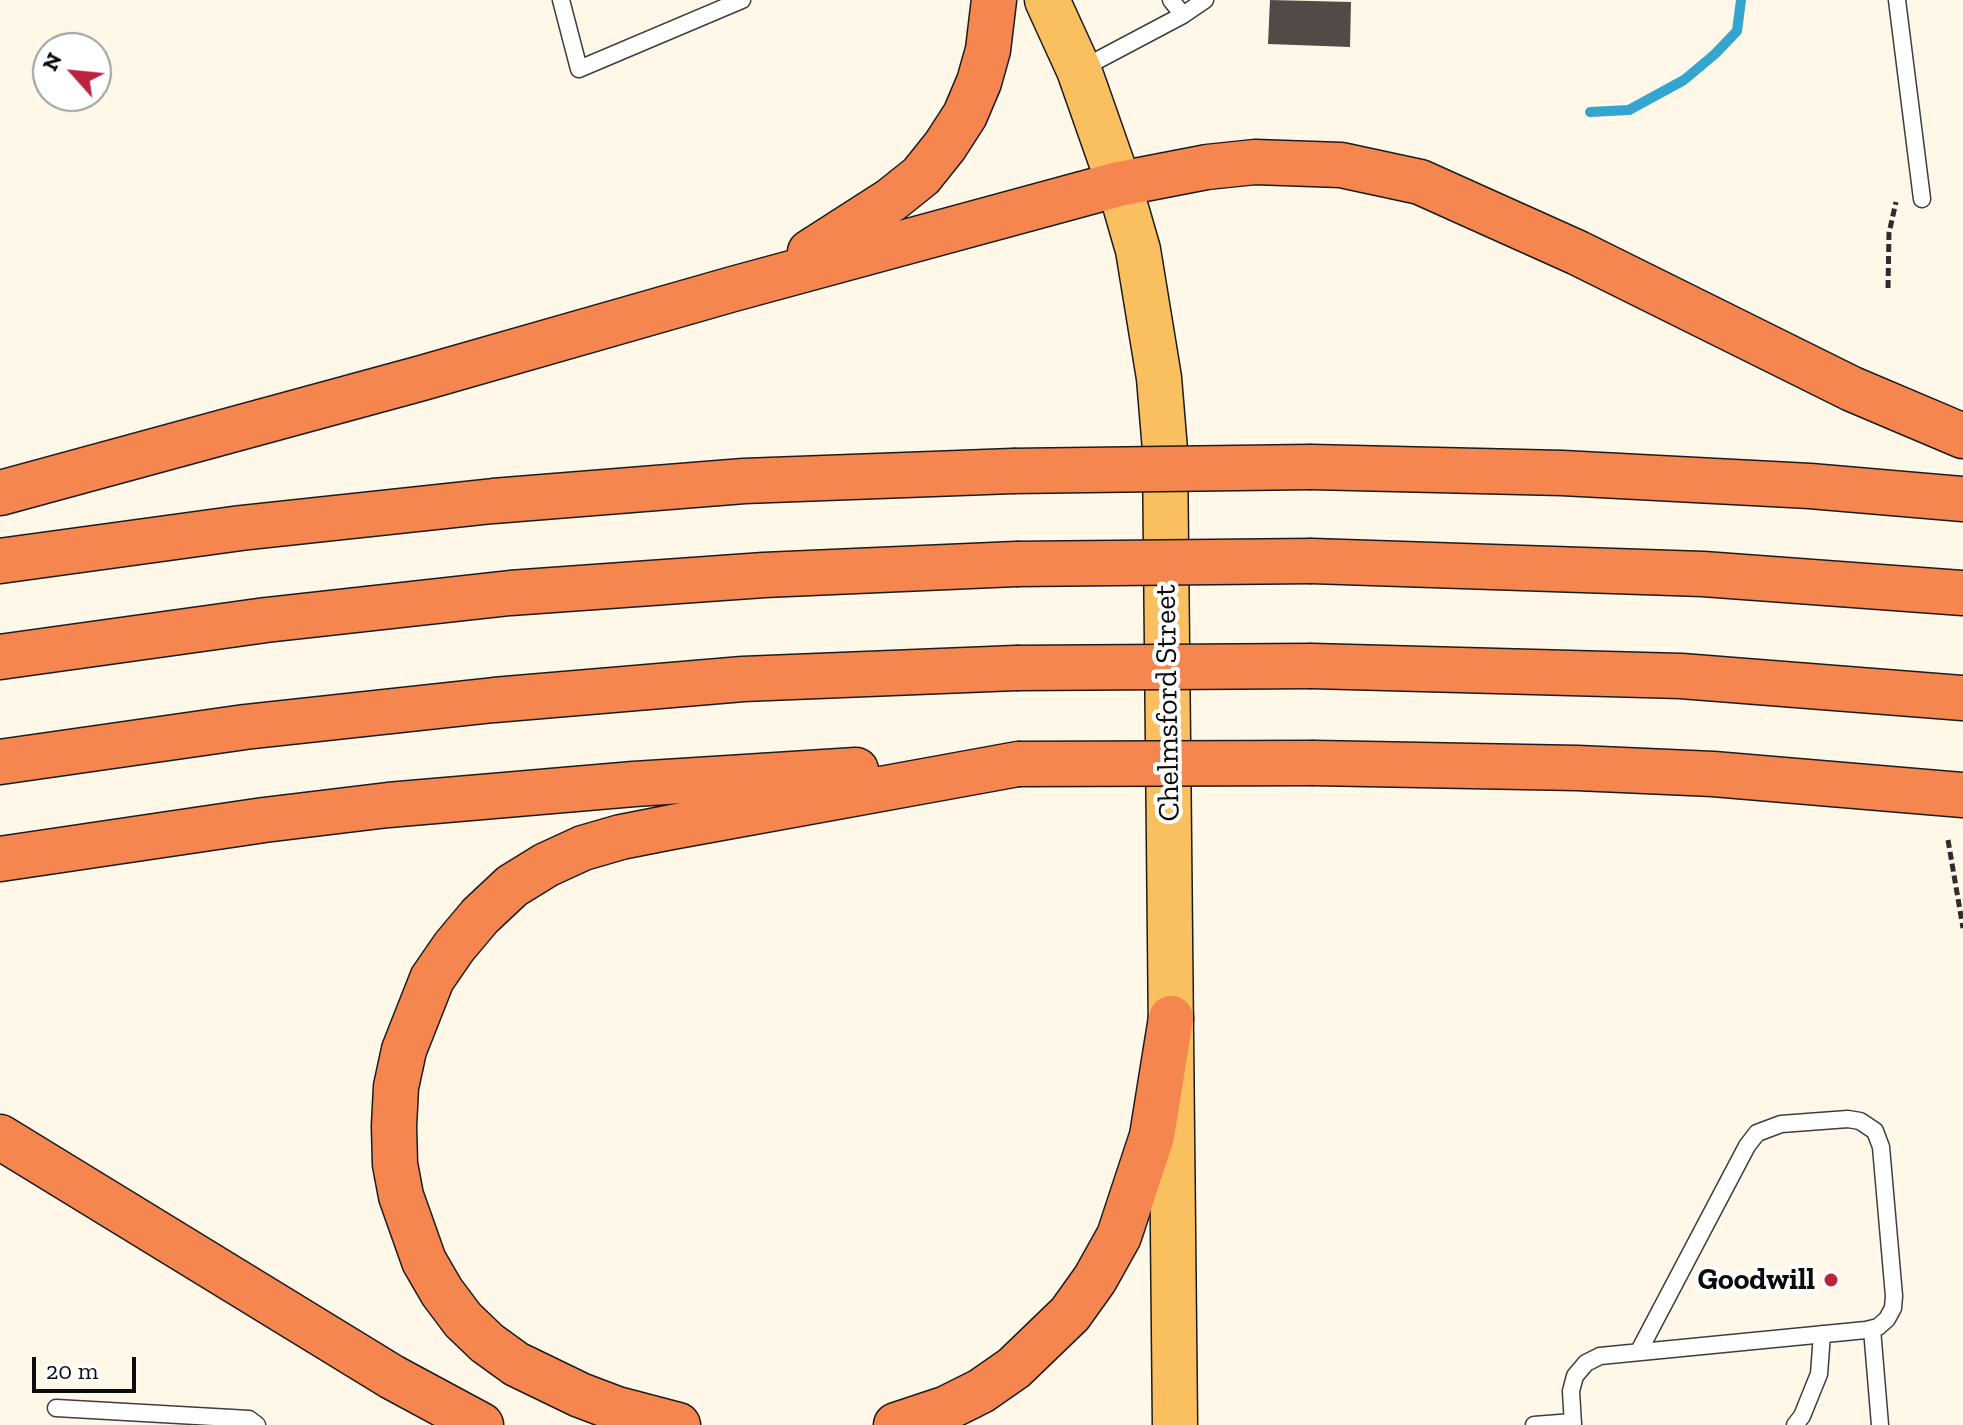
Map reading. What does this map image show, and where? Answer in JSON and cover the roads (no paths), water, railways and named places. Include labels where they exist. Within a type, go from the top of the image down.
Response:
[{"type":"highway","points":[[733,289],[794,261],[859,222],[921,176],[965,115],[979,82],[988,50],[994,0]]},
{"type":"highway","points":[[0,493],[1119,184],[1207,167],[1270,162],[1341,165],[1420,182],[1578,253],[1852,389],[1963,436]]},
{"type":"highway","points":[[0,561],[241,528],[509,500],[744,481],[1013,471],[1311,467],[1593,474],[1810,486],[1963,499]]},
{"type":"highway","points":[[0,657],[266,620],[510,593],[764,575],[1016,564],[1312,561],[1673,572],[1963,593]]},
{"type":"highway","points":[[0,762],[245,727],[494,700],[743,679],[1016,668],[1312,666],[1681,676],[1963,698]]},
{"type":"highway","points":[[0,859],[388,805],[886,768],[1018,764],[1314,763],[1577,768],[1683,773],[1963,795]]},
{"type":"highway","points":[[678,1425],[592,1400],[516,1364],[463,1320],[424,1261],[401,1196],[395,1164],[394,1126],[396,1087],[404,1050],[432,979],[480,916],[512,886],[546,865],[583,848],[647,832],[1018,764]]},
{"type":"highway","points":[[896,1425],[947,1408],[981,1391],[1014,1368],[1070,1314],[1095,1279],[1119,1236],[1152,1136],[1171,1018]]},
{"type":"highway","points":[[0,1137],[392,1377],[481,1425]]},
{"type":"main road","name":"Chelmsford Street","points":[[1047,0],[1079,70],[1119,184],[1138,250],[1159,378],[1165,450],[1175,1425]]},
{"type":"lane","points":[[561,0],[579,69],[742,0]]},
{"type":"lane","points":[[1171,0],[1183,15]]},
{"type":"lane","points":[[1079,70],[1183,15],[1205,0]]},
{"type":"lane","points":[[1897,0],[1922,199]]},
{"type":"lane","points":[[1534,1425],[1573,1423],[1571,1391],[1580,1369],[1600,1356],[1872,1329],[1887,1319],[1893,1308],[1894,1296],[1878,1136],[1866,1123],[1855,1120],[1781,1124],[1757,1133],[1747,1146],[1639,1351]]},
{"type":"lane","points":[[1872,1329],[1880,1425]]},
{"type":"lane","points":[[1795,1425],[1802,1416],[1819,1374],[1822,1334]]},
{"type":"lane","points":[[56,1408],[249,1419],[257,1425]]},
{"type":"waterway","points":[[1590,112],[1629,110],[1684,80],[1737,31],[1741,0]]},
{"type":"place","name":"Goodwill","points":[[1831,1280]]}]
